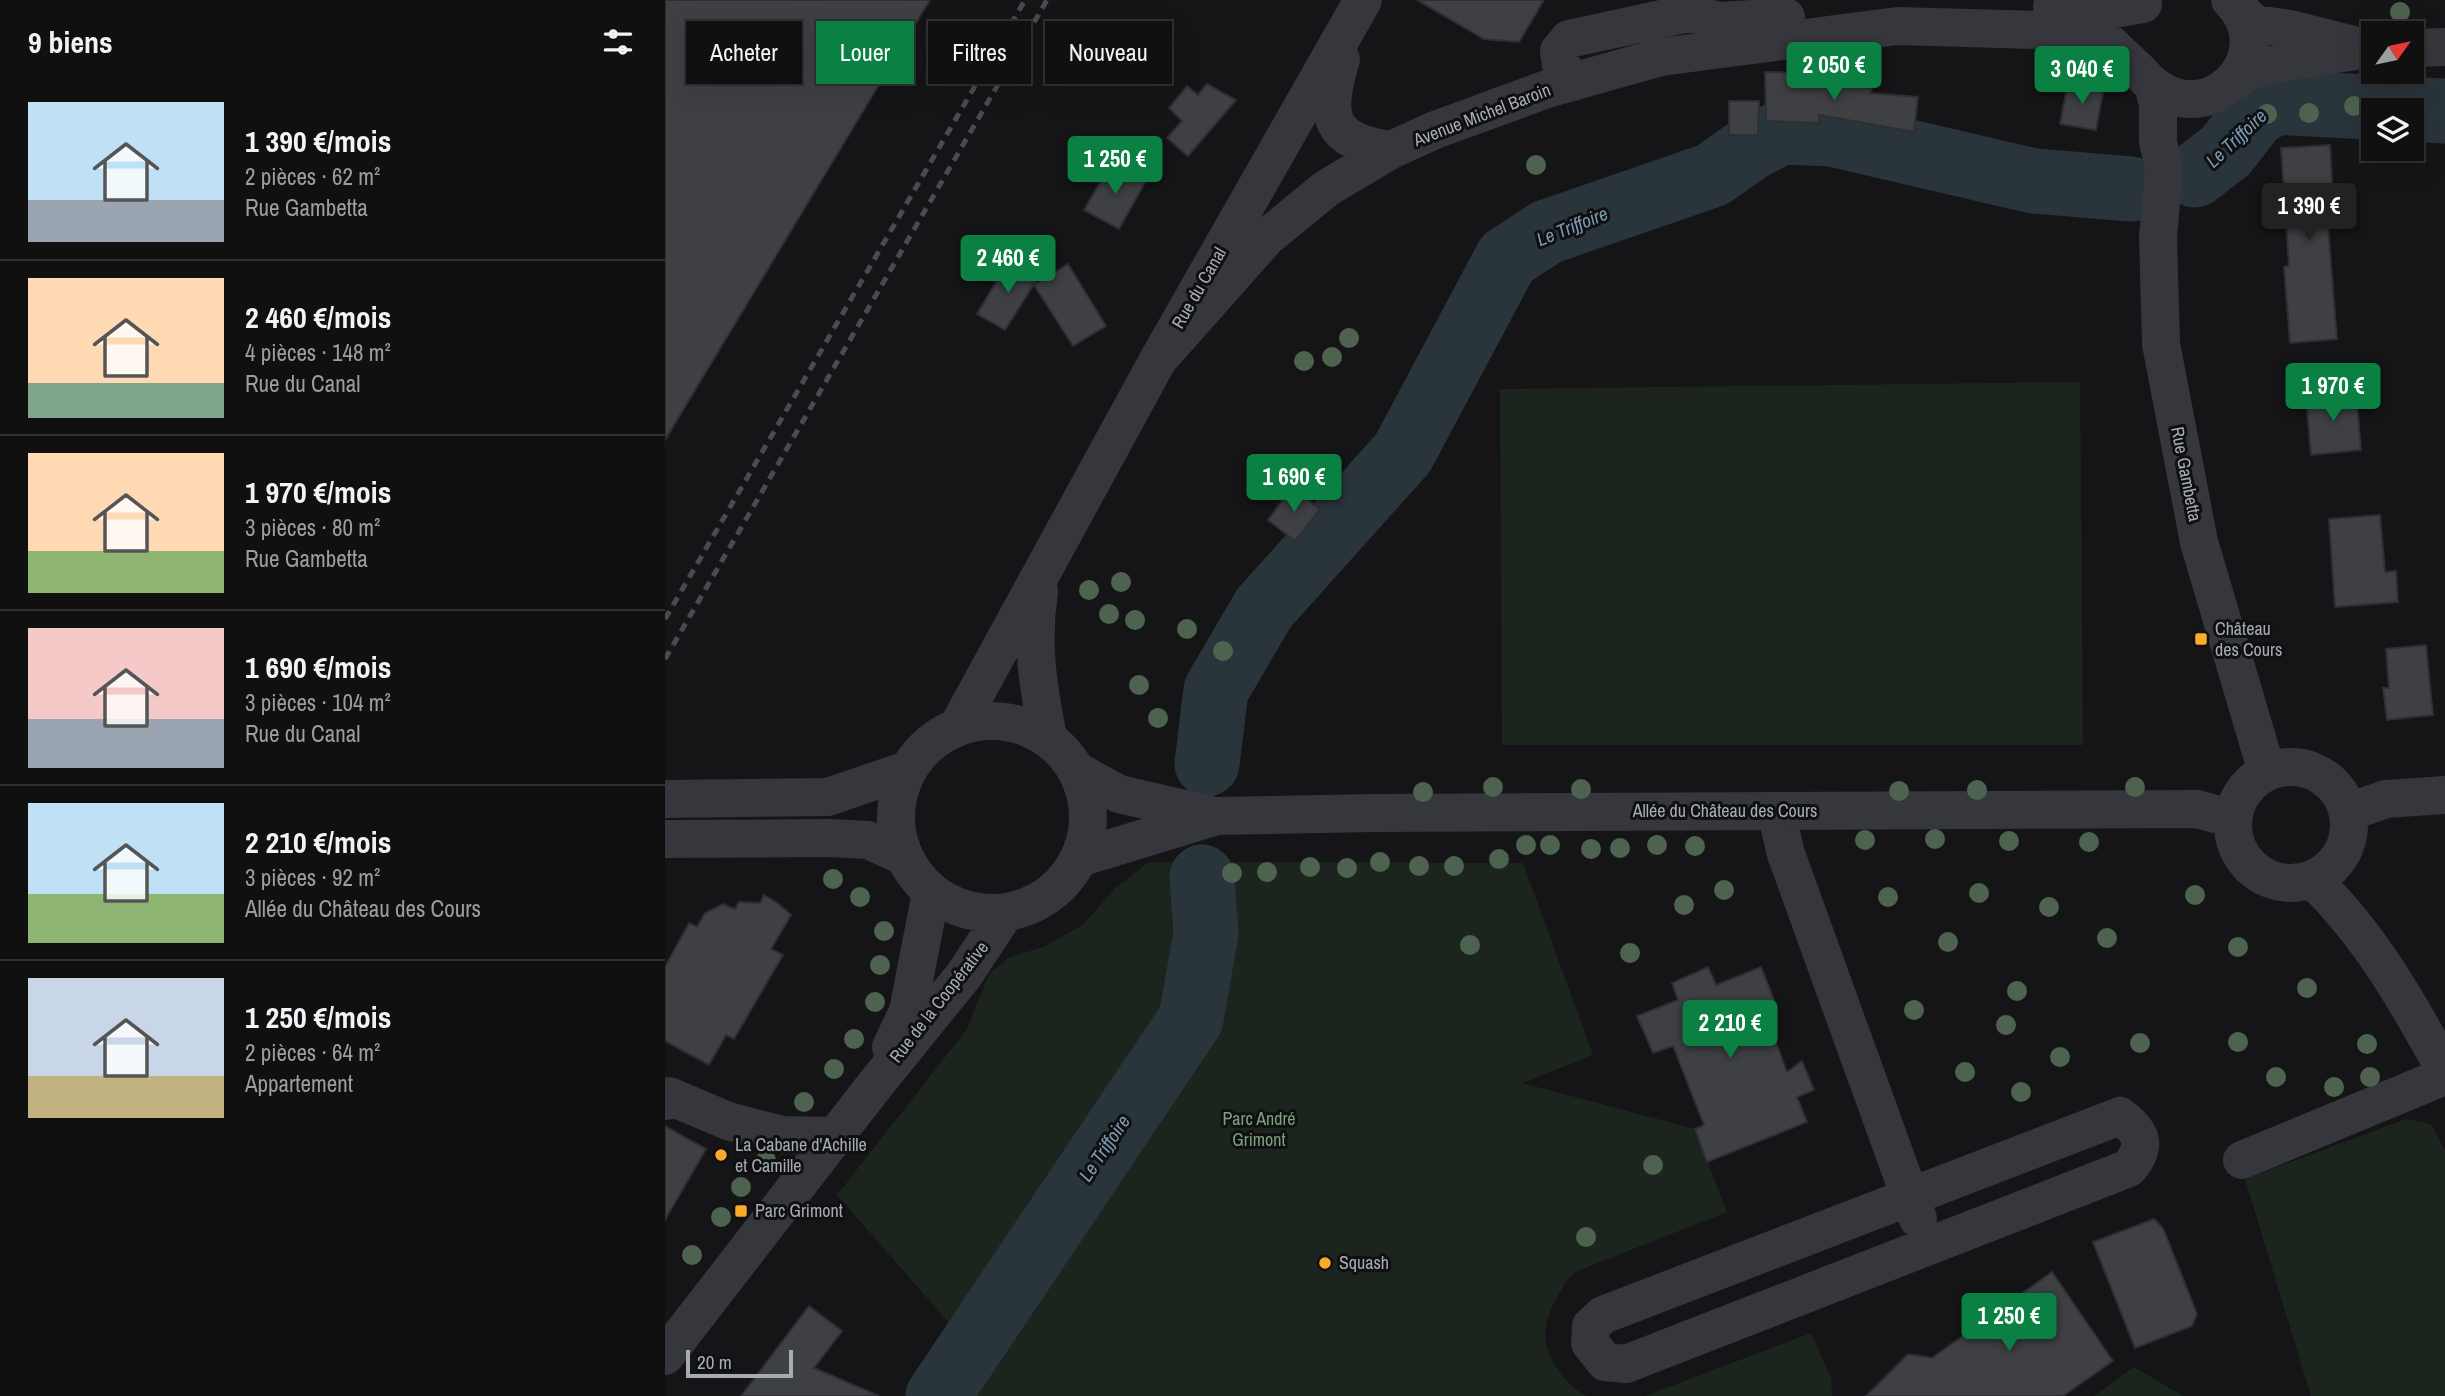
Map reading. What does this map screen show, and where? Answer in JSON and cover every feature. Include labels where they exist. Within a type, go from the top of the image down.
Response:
[{"type":"street","name":"Avenue Michel Baroin","points":[[1573,82],[1561,65],[1559,51],[1569,38],[1689,13],[1719,21],[1886,4],[2044,5],[2096,12],[2146,2]]},
{"type":"street","name":"Rue Gambetta","points":[[2146,2],[2132,28],[2131,48],[2158,105],[2158,142],[2164,168],[2158,237],[2161,344],[2199,542],[2267,772]]},
{"type":"street","points":[[2225,87],[2245,64],[2249,44],[2246,24],[2235,5]]},
{"type":"street","points":[[2235,5],[2255,24],[2290,29],[2361,46]]},
{"type":"street","name":"Avenue Michel Baroin","points":[[1358,10],[1332,88],[1331,115],[1349,140],[1391,150]]},
{"type":"street","name":"Rue du Canal","points":[[958,726],[1158,360],[1358,10]]},
{"type":"street","name":"Avenue Michel Baroin","points":[[1158,360],[1267,237],[1327,188],[1391,150],[1435,130],[1573,82],[1661,57],[1897,26],[2074,31],[2105,39],[2147,80]]},
{"type":"street","points":[[2424,48],[2445,47]]},
{"type":"street","points":[[2147,80],[2176,99],[2197,100],[2252,70],[2361,49]]},
{"type":"street","name":"Rue Gambetta","points":[[2164,168],[2184,129],[2225,87]]},
{"type":"street","name":"Rue du Canal","points":[[1041,578],[1035,618],[1035,664],[1048,738]]},
{"type":"street","points":[[989,720],[1020,724],[1048,738],[1065,753],[1077,771],[1087,800],[1088,830],[1079,858],[1061,884],[1036,903],[1005,913],[979,913],[954,906],[931,892],[915,876],[903,856],[895,827],[897,798],[907,770],[920,751],[937,736],[958,726],[989,720]]},
{"type":"street","points":[[2288,766],[2308,768],[2334,785],[2349,813],[2347,846],[2338,861],[2313,880],[2294,884],[2274,881],[2255,872],[2236,845],[2233,819],[2247,786],[2267,772],[2288,766]]},
{"type":"street","points":[[665,799],[828,797],[907,770]]},
{"type":"street","name":"Allée du Château des Cours","points":[[1077,771],[1119,794],[1215,816],[2197,809],[2233,819]]},
{"type":"street","points":[[2349,813],[2386,799],[2445,795]]},
{"type":"street","points":[[1776,811],[1786,854],[1928,1247]]},
{"type":"street","name":"Allée du Château des Cours","points":[[1079,858],[1215,816]]},
{"type":"street","points":[[665,839],[868,840],[903,856]]},
{"type":"street","points":[[2313,880],[2339,904],[2396,981],[2445,1070]]},
{"type":"street","name":"Rue de la Coopérative","points":[[871,1090],[908,1011],[931,892]]},
{"type":"street","name":"Rue de la Coopérative","points":[[665,1356],[871,1090],[964,975],[1005,913]]},
{"type":"street","points":[[2242,1160],[2445,1076]]},
{"type":"street","points":[[665,1101],[669,1096],[728,1121],[782,1135],[835,1136]]},
{"type":"street","points":[[2120,1116],[2131,1125],[2141,1140],[2140,1154],[2129,1168],[1928,1247],[1626,1364],[1605,1362],[1590,1343],[1591,1325],[1603,1315],[2120,1116]]},
{"type":"green space","points":[[2080,382],[2083,745],[1502,745],[1500,389]]},
{"type":"green space","name":"Parc André Grimont","points":[[1149,862],[1523,863],[1593,1055],[1522,1083],[1695,1129],[1727,1212],[1575,1272],[1566,1283],[1546,1324],[1547,1346],[1562,1376],[1587,1396],[939,1396],[970,1347],[837,1195],[967,1029],[989,974],[1008,958],[1046,946],[1084,924],[1115,888]]},
{"type":"green space","points":[[2406,1119],[2431,1124],[2445,1150],[2445,1396],[2311,1396],[2245,1179]]},
{"type":"green space","points":[[1811,1333],[1831,1378],[1832,1396],[1645,1396]]},
{"type":"green space","points":[[2134,1367],[2183,1396],[2094,1396]]},
{"type":"building","points":[[665,0],[930,0],[914,27],[914,21],[816,21],[816,84],[879,84],[665,440]]},
{"type":"building","points":[[1417,0],[1544,0],[1519,42],[1484,39]]},
{"type":"building","points":[[1765,72],[1820,73],[1820,79],[1872,88],[1871,93],[1918,97],[1914,132],[1819,115],[1819,123],[1766,121]]},
{"type":"building","points":[[2068,82],[2104,87],[2096,130],[2060,124]]},
{"type":"building","points":[[1207,84],[1236,100],[1188,156],[1167,138],[1182,121],[1169,108],[1187,86],[1198,95]]},
{"type":"building","points":[[1729,101],[1759,101],[1758,135],[1729,135]]},
{"type":"building","points":[[2330,145],[2334,214],[2327,214],[2337,339],[2290,343],[2284,267],[2289,266],[2281,148]]},
{"type":"building","points":[[1112,162],[1146,181],[1119,229],[1084,210]]},
{"type":"building","points":[[1010,259],[1039,276],[1005,330],[977,314]]},
{"type":"building","points":[[1068,264],[1106,326],[1073,346],[1034,285]]},
{"type":"building","points":[[2356,391],[2361,450],[2311,455],[2306,396]]},
{"type":"building","points":[[1292,487],[1320,509],[1295,541],[1268,520]]},
{"type":"building","points":[[2380,515],[2385,572],[2396,571],[2398,602],[2335,607],[2329,519]]},
{"type":"building","points":[[2426,645],[2433,715],[2387,720],[2383,688],[2389,688],[2386,649]]},
{"type":"building","points":[[764,895],[791,915],[771,949],[783,955],[734,1039],[726,1035],[709,1065],[665,1041],[665,967],[689,923],[697,927],[705,913],[723,904],[735,909],[739,902],[760,903]]},
{"type":"building","points":[[1708,967],[1716,985],[1761,967],[1776,1005],[1764,1010],[1787,1072],[1802,1061],[1814,1090],[1797,1097],[1807,1122],[1707,1162],[1695,1129],[1704,1125],[1673,1046],[1653,1053],[1637,1016],[1678,1000],[1672,983]]},
{"type":"building","points":[[665,1126],[706,1149],[665,1220]]},
{"type":"building","points":[[2154,1219],[2163,1228],[2197,1314],[2192,1326],[2135,1348],[2093,1242]]},
{"type":"building","points":[[2052,1272],[2113,1361],[2063,1396],[1866,1396],[1908,1354],[1932,1358]]},
{"type":"building","points":[[809,1306],[842,1331],[814,1368],[879,1396],[741,1396]]},
{"type":"waterway","name":"Le Triffoire","points":[[2195,175],[2226,151],[2254,115],[2275,102],[2445,111]]},
{"type":"waterway","name":"Le Triffoire","points":[[1207,764],[1216,690],[1264,608],[1403,453],[1507,258],[1547,232],[1712,175],[1752,147],[1782,132],[1832,134],[2034,181],[2131,189]]},
{"type":"waterway","name":"Le Triffoire","points":[[938,1396],[1191,1019],[1206,933],[1202,877]]},
{"type":"railway","points":[[665,619],[1025,0]]},
{"type":"railway","points":[[665,659],[1047,0]]},
{"type":"place","name":"Château des Cours","points":[[2201,639]]},
{"type":"place","name":"La Cabane d'Achille et Camille","points":[[721,1155]]},
{"type":"place","name":"Parc Grimont","points":[[741,1211]]},
{"type":"place","name":"Squash","points":[[1325,1263]]}]
